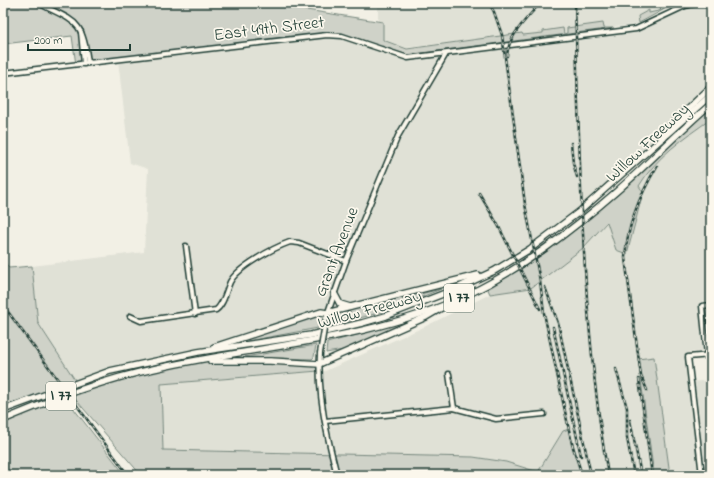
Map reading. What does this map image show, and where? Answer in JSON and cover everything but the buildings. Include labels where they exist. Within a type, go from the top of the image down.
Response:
[{"type":"highway","points":[[642,156],[653,142],[711,87]]},
{"type":"highway","name":"Willow Freeway","points":[[3,410],[110,371],[198,352],[311,335],[386,316],[453,290],[494,271],[530,249],[579,212],[711,95]]},
{"type":"highway","name":"Willow Freeway","points":[[3,420],[49,400],[111,379],[194,361],[281,347],[348,332],[419,314],[466,295],[531,259],[561,238],[618,190],[711,104]]},
{"type":"highway","points":[[699,115],[711,108]]},
{"type":"highway","points":[[198,352],[321,312],[327,316],[350,308],[494,271]]},
{"type":"highway","points":[[334,293],[340,304],[350,308]]},
{"type":"highway","points":[[194,361],[270,361],[319,364],[426,317],[466,295]]},
{"type":"street","points":[[38,3],[76,23],[80,30],[86,64]]},
{"type":"street","name":"East 49th Street","points":[[3,74],[331,35],[342,36],[403,58],[446,54],[636,29],[684,6],[697,3]]},
{"type":"street","name":"Grant Avenue","points":[[337,475],[325,421],[319,364],[327,316],[346,261],[398,136],[446,54]]},
{"type":"street","points":[[130,316],[141,321],[210,312],[218,309],[230,282],[238,272],[287,243],[299,242],[346,261]]},
{"type":"street","points":[[186,246],[195,314]]},
{"type":"street","points":[[702,475],[688,357],[709,355],[702,306],[711,305]]},
{"type":"street","points":[[449,374],[454,408]]},
{"type":"street","points":[[325,421],[454,408],[496,419],[544,414]]},
{"type":"shaded area","points":[[3,3],[299,3],[300,9],[383,22],[383,40],[407,49],[522,33],[523,35],[543,33],[543,31],[563,28],[564,34],[567,33],[567,28],[603,23],[604,28],[614,28],[406,55],[382,46],[381,49],[335,34],[76,65],[72,36],[3,44]]},
{"type":"shaded area","points":[[378,3],[664,3],[663,10],[638,16],[639,23],[634,25],[604,28],[603,23],[563,34],[543,31],[543,33],[522,34],[406,48],[378,38]]},
{"type":"shaded area","points":[[663,3],[676,3],[639,23],[638,16],[649,10],[649,13],[663,10]]},
{"type":"shaded area","points":[[697,3],[711,3],[711,87],[677,118],[642,156],[576,215],[494,271],[321,312],[198,352],[110,371],[77,383],[38,323],[32,266],[144,252],[148,169],[130,163],[118,60],[335,34],[403,57],[636,29]]},
{"type":"shaded area","points":[[711,108],[711,119],[662,157],[639,186],[643,192],[627,254],[616,250],[607,222],[583,248],[531,288],[490,294],[486,285],[561,238],[699,115]]},
{"type":"shaded area","points":[[711,119],[711,300],[699,303],[704,351],[688,353],[691,382],[711,380],[711,467],[702,468],[702,475],[670,475],[654,357],[638,359],[654,475],[582,475],[569,429],[563,431],[538,472],[506,462],[473,457],[163,450],[161,384],[325,371],[424,327],[490,294],[531,288],[583,248],[608,222],[616,250],[627,254],[635,222],[639,187],[646,175],[674,145]]},
{"type":"shaded area","points":[[3,260],[9,268],[32,266],[38,323],[77,383],[3,410]]},
{"type":"shaded area","points":[[441,289],[390,310],[329,326],[334,314]]},
{"type":"shaded area","points":[[317,316],[319,317],[318,328],[248,341],[248,339]]},
{"type":"shaded area","points":[[404,322],[405,323],[344,350],[326,353],[327,343]]},
{"type":"shaded area","points":[[316,345],[314,357],[312,359],[245,357]]},
{"type":"shaded area","points":[[654,357],[670,475],[654,475],[638,359]]},
{"type":"shaded area","points":[[194,361],[270,361],[319,364],[319,371],[161,384],[163,450],[473,457],[506,462],[538,472],[563,431],[569,429],[582,475],[141,475],[70,393],[111,379]]},
{"type":"shaded area","points":[[64,396],[125,475],[3,475],[3,420]]},
{"type":"railway","points":[[489,3],[494,12],[502,35],[525,204],[540,281],[544,313],[572,444],[582,475]]},
{"type":"railway","points":[[507,56],[508,48],[515,34],[540,3]]},
{"type":"railway","points":[[575,3],[583,240],[587,299],[592,358],[608,475]]},
{"type":"railway","points":[[571,143],[573,163],[577,177]]},
{"type":"railway","points":[[647,390],[641,376],[625,258],[626,246],[636,210],[657,166]]},
{"type":"railway","points":[[479,193],[498,225],[540,309]]},
{"type":"railway","points":[[545,287],[558,323],[591,475]]},
{"type":"railway","points":[[3,305],[128,475]]},
{"type":"railway","points":[[553,327],[581,456]]},
{"type":"railway","points":[[616,369],[627,408],[627,438],[634,475]]},
{"type":"railway","points":[[639,379],[652,475]]},
{"type":"railway","points":[[630,420],[641,475]]}]
